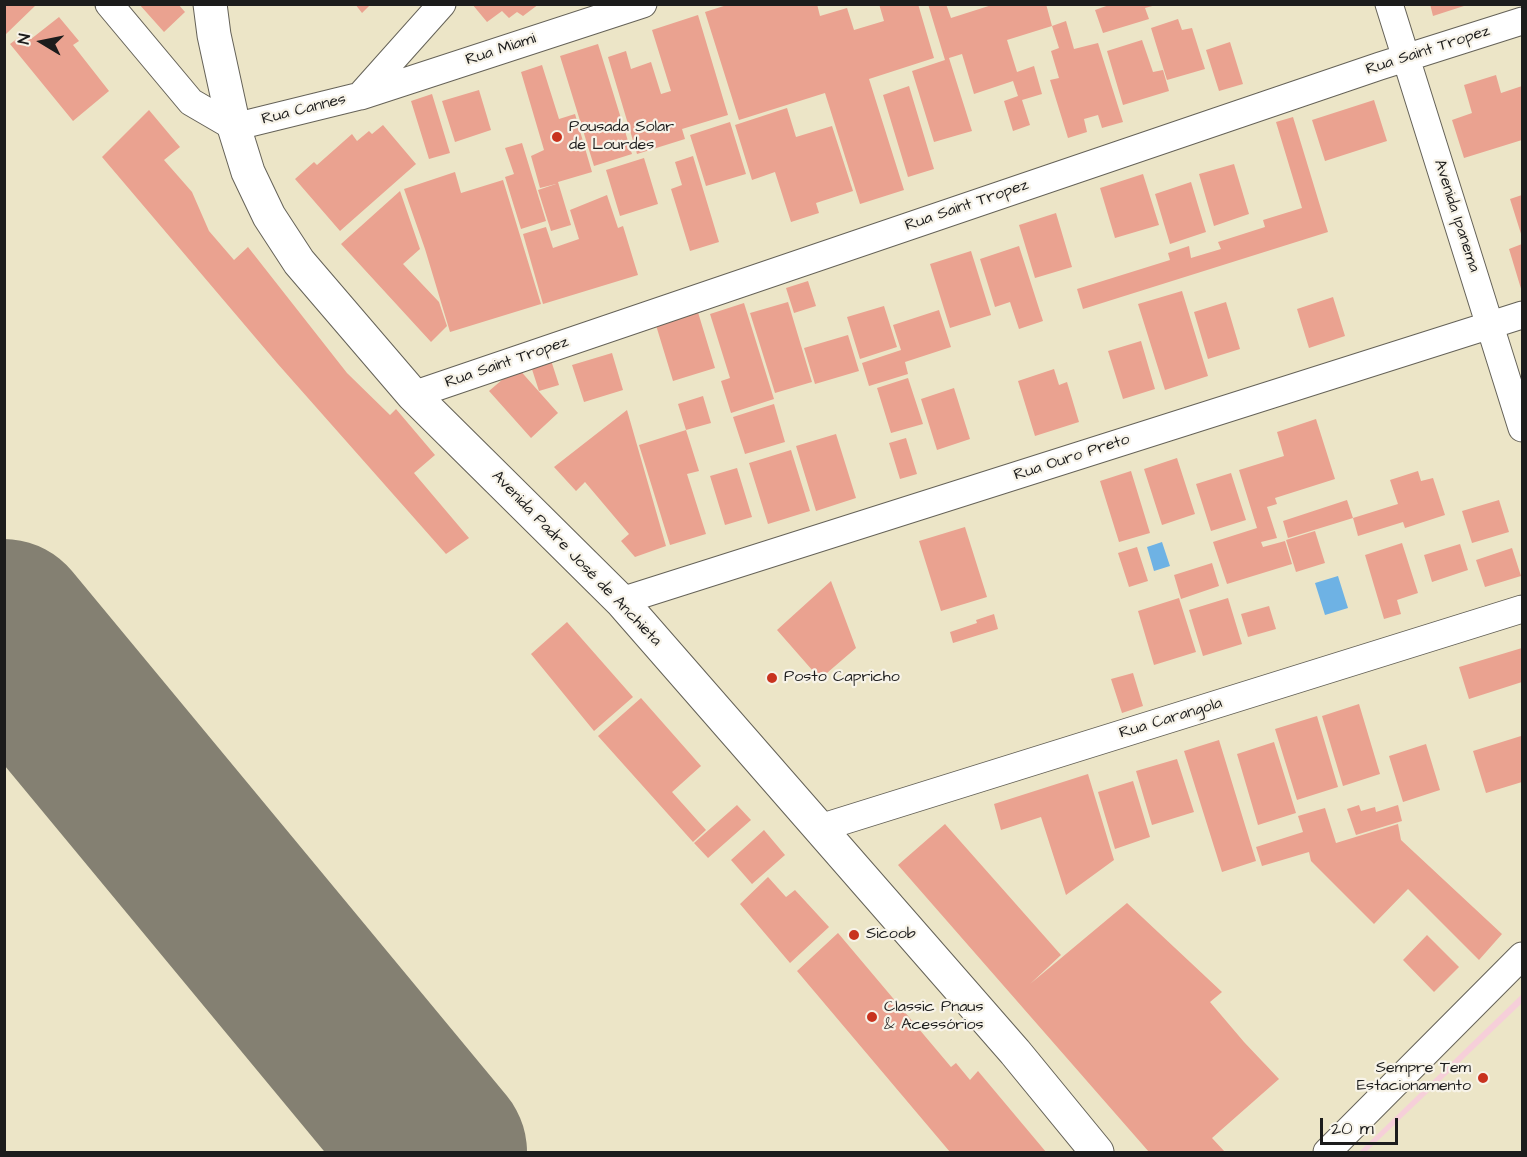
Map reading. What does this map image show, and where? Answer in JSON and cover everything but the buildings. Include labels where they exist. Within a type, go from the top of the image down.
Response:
[{"type":"main road","name":"Avenida Padre José de Anchieta","points":[[210,4],[214,35],[234,127],[248,172],[269,216],[299,262],[412,395],[621,601],[1015,1052],[1097,1152]]},
{"type":"street","points":[[109,4],[191,102],[234,127]]},
{"type":"street","name":"Rua Cannes","points":[[234,127],[360,96],[442,4]]},
{"type":"street","name":"Rua Miami","points":[[360,96],[643,4]]},
{"type":"street","name":"Avenida Ipanema","points":[[1389,4],[1522,428]]},
{"type":"street","name":"Rua Saint Tropez","points":[[412,395],[1406,58],[1522,21]]},
{"type":"street","name":"Rua Ouro Preto","points":[[621,601],[1522,315]]},
{"type":"street","name":"Rua Carangola","points":[[820,828],[1522,609]]},
{"type":"street","points":[[1327,1152],[1522,956]]},
{"type":"shaded area","points":[[1522,994],[1522,1003],[1366,1152],[1359,1152]]},
{"type":"water","points":[[1162,542],[1170,566],[1154,571],[1147,547]]},
{"type":"water","points":[[1338,576],[1348,608],[1325,615],[1315,583]]},
{"type":"runway","points":[[4,627],[439,1152]]},
{"type":"place","name":"Pousada Solar de Lourdes","points":[[557,137]]},
{"type":"place","name":"Posto Capricho","points":[[772,678]]},
{"type":"place","name":"Sicoob","points":[[854,935]]},
{"type":"place","name":"Classic Pnaus & Acessórios","points":[[872,1017]]},
{"type":"place","name":"Sempre Tem Estacionamento","points":[[1483,1078]]}]
